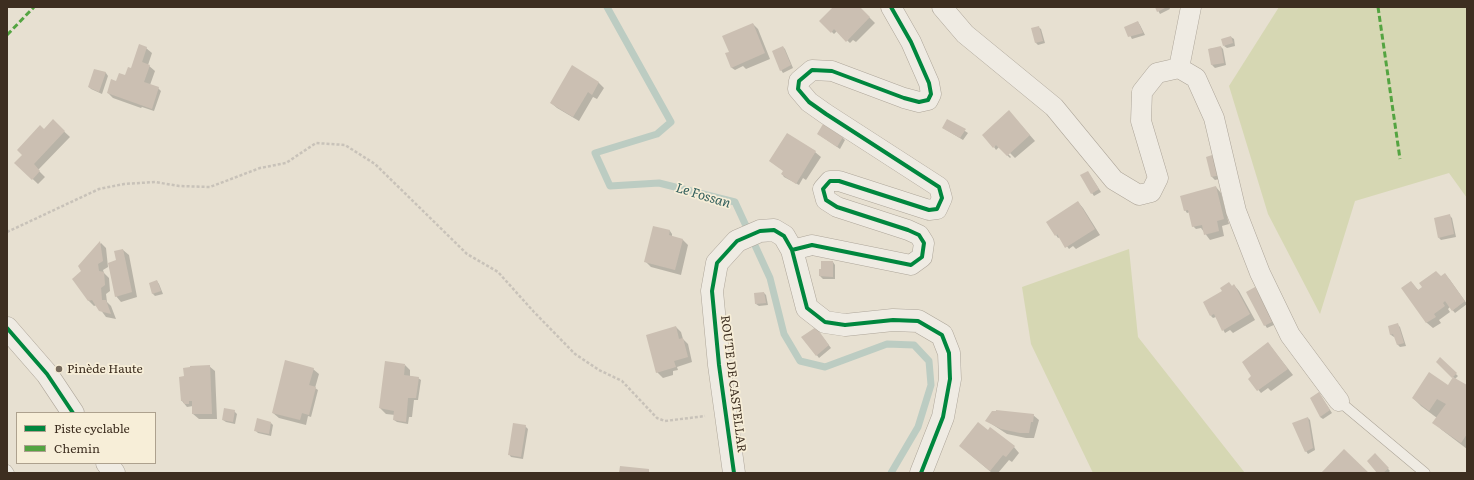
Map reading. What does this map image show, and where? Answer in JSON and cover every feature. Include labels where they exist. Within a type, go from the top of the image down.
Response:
[{"type":"street","points":[[792,250],[812,245],[911,265],[922,257],[924,243],[919,235],[837,207],[826,200],[823,189],[830,181],[839,181],[929,210],[937,208],[942,198],[940,187],[826,114],[809,102],[798,89],[799,81],[812,70],[832,71],[904,98],[919,102],[928,100],[931,94],[929,83],[911,42],[891,7]]},
{"type":"street","points":[[942,7],[965,34],[1054,107],[1114,180],[1139,195],[1152,192],[1158,178],[1141,121],[1142,92],[1157,73],[1179,68],[1196,78],[1214,118],[1236,211],[1260,274],[1290,335],[1339,401]]},
{"type":"street","points":[[1179,68],[1191,7]]},
{"type":"street","name":"ROUTE DE CASTELLAR","points":[[734,473],[719,365],[712,291],[717,262],[737,241],[760,231],[774,230],[784,236],[792,250],[807,308],[825,322],[845,325],[894,320],[918,321],[942,335],[949,353],[950,379],[943,416],[921,473]]},
{"type":"street","points":[[7,328],[47,374],[73,412]]},
{"type":"street","points":[[108,464],[114,473]]},
{"type":"lane","points":[[1339,401],[1425,473]]},
{"type":"path","points":[[7,232],[99,189],[124,184],[155,182],[179,186],[210,187],[260,168],[286,162],[316,143],[345,145],[375,164],[467,254],[498,272],[538,317],[575,354],[599,370],[622,381],[657,418],[665,420],[727,414]]},
{"type":"green space","points":[[1279,7],[1467,7],[1467,198],[1449,173],[1355,201],[1320,314],[1268,214],[1229,86]]},
{"type":"green space","points":[[1129,249],[1138,337],[1245,473],[1093,473],[1031,344],[1022,287]]},
{"type":"building","points":[[833,7],[860,7],[870,17],[846,42],[834,29],[831,33],[819,21]]},
{"type":"building","points":[[1155,7],[1167,7],[1157,12]]},
{"type":"building","points":[[1138,21],[1143,33],[1128,37],[1124,27]]},
{"type":"building","points":[[753,23],[765,53],[731,68],[725,53],[729,52],[722,36]]},
{"type":"building","points":[[1039,26],[1043,41],[1035,43],[1031,28]]},
{"type":"building","points":[[1231,36],[1233,43],[1223,46],[1221,39]]},
{"type":"building","points":[[139,44],[147,47],[142,62],[150,65],[144,82],[159,87],[152,109],[107,93],[111,79],[116,81],[119,73],[125,75],[128,67],[131,68]]},
{"type":"building","points":[[783,46],[791,65],[780,71],[772,51]]},
{"type":"building","points":[[1221,46],[1224,63],[1211,65],[1208,49]]},
{"type":"building","points":[[572,65],[599,82],[592,95],[588,92],[573,117],[550,103]]},
{"type":"building","points":[[94,69],[106,72],[99,92],[88,87]]},
{"type":"building","points":[[1009,110],[1030,135],[1007,156],[996,145],[993,148],[982,135]]},
{"type":"building","points":[[53,119],[65,131],[34,164],[40,171],[32,180],[14,163],[22,155],[17,150],[40,125],[44,129]]},
{"type":"building","points":[[947,119],[966,129],[960,138],[942,128]]},
{"type":"building","points":[[823,124],[843,137],[837,147],[817,134]]},
{"type":"building","points":[[787,133],[816,151],[796,184],[781,174],[783,171],[769,161]]},
{"type":"building","points":[[1215,154],[1221,175],[1211,177],[1206,157]]},
{"type":"building","points":[[1088,171],[1099,189],[1091,194],[1080,175]]},
{"type":"building","points":[[1216,186],[1224,219],[1217,221],[1219,231],[1204,235],[1202,225],[1192,227],[1188,210],[1184,211],[1180,196]]},
{"type":"building","points":[[1078,201],[1095,229],[1065,248],[1057,234],[1055,236],[1046,222]]},
{"type":"building","points":[[1450,214],[1454,234],[1438,238],[1434,218]]},
{"type":"building","points":[[653,226],[670,230],[669,235],[683,239],[675,270],[644,262]]},
{"type":"building","points":[[100,241],[103,261],[98,264],[99,271],[104,272],[105,285],[101,288],[102,300],[106,300],[111,314],[99,311],[92,300],[88,301],[72,279],[81,271],[78,266]]},
{"type":"building","points":[[123,249],[132,292],[115,297],[108,263],[116,260],[114,251]]},
{"type":"building","points":[[821,261],[833,261],[833,277],[819,276]]},
{"type":"building","points":[[1436,271],[1441,276],[1445,273],[1465,301],[1452,311],[1445,301],[1443,303],[1445,306],[1434,314],[1436,317],[1426,323],[1401,288],[1411,281],[1418,290],[1422,287],[1419,283]]},
{"type":"building","points":[[157,280],[161,291],[152,294],[149,283]]},
{"type":"building","points":[[1229,282],[1232,286],[1234,284],[1250,314],[1222,331],[1214,314],[1210,316],[1203,302],[1222,291],[1220,288]]},
{"type":"building","points":[[1255,287],[1274,321],[1264,326],[1246,292]]},
{"type":"building","points":[[764,292],[766,303],[755,304],[754,293]]},
{"type":"building","points":[[1398,323],[1404,343],[1397,345],[1393,334],[1390,335],[1388,326]]},
{"type":"building","points":[[676,326],[679,339],[683,338],[688,357],[674,361],[676,367],[656,373],[646,335]]},
{"type":"building","points":[[816,327],[829,345],[816,356],[801,337]]},
{"type":"building","points":[[1268,342],[1288,369],[1257,391],[1248,379],[1251,376],[1242,362]]},
{"type":"building","points":[[1440,357],[1457,373],[1452,378],[1436,362]]},
{"type":"building","points":[[285,360],[314,368],[309,385],[316,387],[309,415],[302,413],[300,420],[272,413]]},
{"type":"building","points":[[385,361],[405,364],[404,375],[419,377],[416,398],[408,398],[406,422],[393,420],[394,411],[379,408]]},
{"type":"building","points":[[210,365],[212,414],[192,414],[192,401],[189,401],[189,404],[184,404],[183,401],[181,401],[179,377],[184,376],[183,368],[190,366]]},
{"type":"building","points":[[1429,372],[1448,385],[1453,377],[1467,385],[1467,434],[1461,443],[1432,423],[1446,404],[1437,399],[1429,411],[1412,398]]},
{"type":"building","points":[[1319,392],[1330,410],[1320,417],[1310,398]]},
{"type":"building","points":[[224,408],[235,410],[233,422],[222,420]]},
{"type":"building","points":[[996,410],[1034,414],[1029,433],[1020,433],[1001,429],[985,421],[992,411]]},
{"type":"building","points":[[1308,417],[1313,448],[1305,452],[1292,423]]},
{"type":"building","points":[[257,418],[271,422],[269,434],[254,431]]},
{"type":"building","points":[[978,422],[988,430],[990,427],[1015,446],[1006,457],[1003,455],[990,471],[959,446]]},
{"type":"building","points":[[513,423],[526,425],[521,457],[508,455]]},
{"type":"building","points":[[1344,449],[1369,473],[1321,473]]},
{"type":"building","points":[[1375,453],[1389,468],[1383,473],[1377,473],[1367,461]]},
{"type":"building","points":[[620,466],[649,469],[649,473],[619,473]]},
{"type":"waterway","name":"Le Fossan","points":[[607,7],[671,122],[657,134],[595,153],[610,186],[659,183],[735,202],[770,278],[784,334],[800,361],[825,367],[887,344],[914,345],[929,361],[931,385],[918,427],[891,473]]},
{"type":"marked path","points":[[7,35],[34,7]]},
{"type":"marked path","points":[[1378,7],[1400,159]]},
{"type":"cycle path","points":[[792,250],[812,245],[911,265],[922,257],[924,243],[919,235],[837,207],[826,200],[823,189],[830,181],[839,181],[929,210],[937,209],[942,198],[939,187],[826,114],[809,102],[798,89],[799,81],[812,70],[832,71],[904,98],[919,102],[928,100],[931,94],[929,83],[911,42],[891,7]]},
{"type":"cycle path","points":[[734,473],[719,365],[712,291],[717,263],[737,241],[760,231],[774,230],[784,236],[792,250],[807,308],[825,322],[845,325],[893,320],[918,321],[942,335],[949,353],[950,379],[943,417],[921,473]]},
{"type":"cycle path","points":[[7,328],[47,374],[72,412]]},
{"type":"place","name":"Pinède Haute","points":[[59,369]]}]
